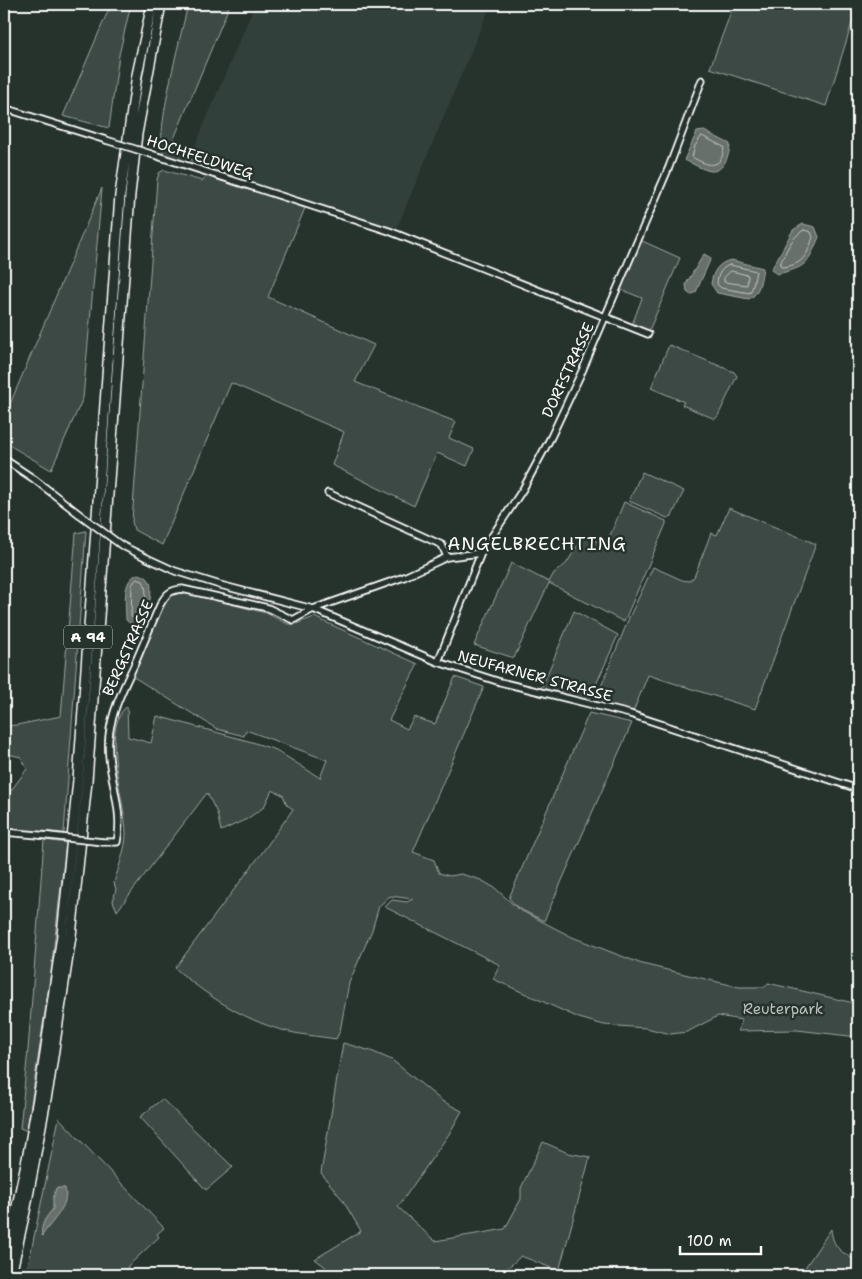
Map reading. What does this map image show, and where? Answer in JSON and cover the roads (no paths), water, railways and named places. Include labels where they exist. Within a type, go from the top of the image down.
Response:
[{"type":"highway","name":"A 94","points":[[4,1267],[28,1154],[62,935],[78,780],[120,195],[137,75],[152,4]]},
{"type":"highway","name":"A 94","points":[[11,1275],[50,1083],[71,936],[86,781],[130,194],[137,134],[161,4]]},
{"type":"street","name":"DORFSTRASSE","points":[[438,662],[481,553],[523,489],[580,376],[669,167],[702,80]]},
{"type":"street","name":"HOCHFELDWEG","points":[[4,108],[389,231],[648,334]]},
{"type":"street","name":"NEUFARNER STRASSE","points":[[4,459],[34,479],[123,546],[175,571],[313,608],[438,662],[500,682],[630,714],[858,789]]},
{"type":"street","points":[[328,493],[442,545],[448,557]]},
{"type":"street","name":"BERGSTRASSE","points":[[4,832],[116,842],[120,830],[109,755],[109,737],[113,716],[119,698],[166,594],[175,590],[182,590],[268,608],[293,620],[313,608],[404,576],[448,557],[481,553]]},
{"type":"water","points":[[704,131],[730,144],[729,153],[723,166],[716,171],[705,169],[684,160],[697,132]]},
{"type":"water","points":[[803,224],[815,227],[819,237],[812,254],[800,267],[777,274],[771,270],[793,230]]},
{"type":"water","points":[[704,254],[711,258],[696,292],[691,295],[687,292],[686,284]]},
{"type":"water","points":[[731,260],[763,268],[758,290],[753,297],[749,299],[717,293],[711,284],[717,268]]},
{"type":"water","points":[[138,574],[145,576],[149,580],[151,585],[150,596],[144,621],[133,626],[126,620],[125,600],[129,582]]},
{"type":"water","points":[[56,1188],[65,1188],[65,1201],[59,1214],[42,1236],[43,1225],[53,1209]]},
{"type":"district","name":"ANGELBRECHTING","points":[[537,544]]},
{"type":"park label","name":"Reuterpark","points":[[783,1009]]}]
